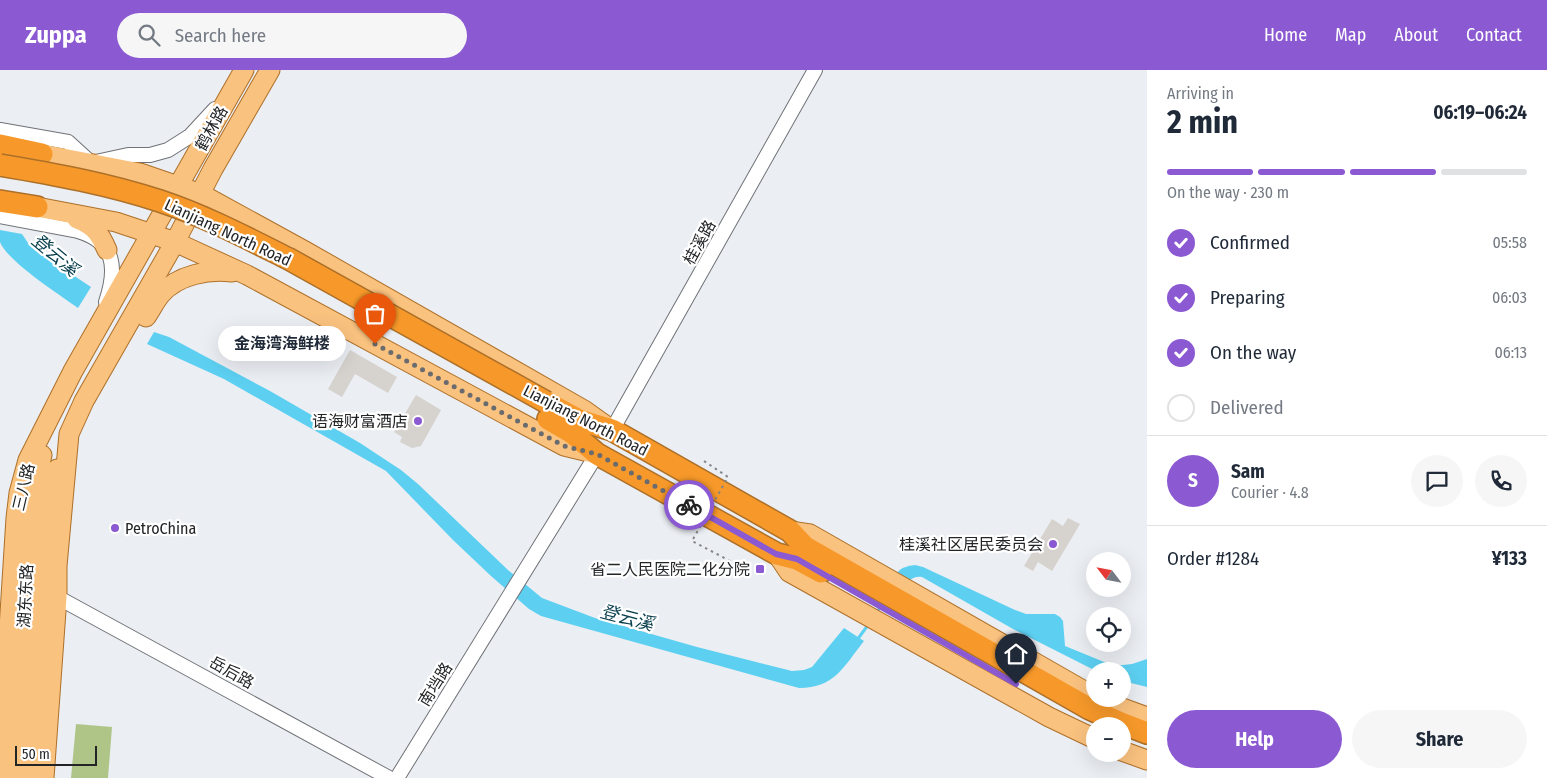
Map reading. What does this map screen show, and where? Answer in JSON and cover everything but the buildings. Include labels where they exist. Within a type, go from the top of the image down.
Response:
[{"type":"highway","points":[[0,145],[42,154]]},
{"type":"highway","name":"Lianjiang North Road","points":[[0,165],[84,180],[123,190],[162,202],[206,219],[247,238],[289,259],[542,408],[597,454],[776,554],[797,559],[851,582],[1090,709],[1147,733]]},
{"type":"highway","name":"Lianjiang North Road","points":[[0,179],[118,203],[200,231],[241,250],[542,408],[612,430],[790,531],[805,547],[851,582],[1086,723]]},
{"type":"highway","points":[[0,201],[28,213]]},
{"type":"highway","points":[[1131,742],[1147,748]]},
{"type":"main road","points":[[44,778],[57,597],[57,566],[69,434],[84,401],[270,70]]},
{"type":"main road","name":"鹤林路","points":[[152,234],[240,78]]},
{"type":"main road","points":[[42,154],[140,173],[201,194],[306,251],[584,410],[612,430]]},
{"type":"main road","points":[[58,211],[85,222],[100,235],[107,250]]},
{"type":"main road","points":[[28,213],[58,211],[116,222],[175,242],[247,275],[564,446],[597,454]]},
{"type":"main road","name":"三八路","points":[[0,771],[6,572],[22,480],[28,460],[73,371],[152,234]]},
{"type":"main road","points":[[104,367],[128,347],[159,296],[171,286],[200,273],[222,271],[247,275]]},
{"type":"main road","name":"湖东东路","points":[[15,778],[31,520],[37,477],[52,415]]},
{"type":"main road","name":"湖东东路","points":[[29,778],[46,518],[51,486],[69,434]]},
{"type":"main road","points":[[790,531],[810,534],[1086,692]]},
{"type":"main road","points":[[776,554],[790,572],[1049,717],[1086,735]]},
{"type":"main road","points":[[1120,707],[1147,718]]},
{"type":"main road","points":[[1131,754],[1147,760]]},
{"type":"street","name":"桂溪路","points":[[612,430],[815,70]]},
{"type":"street","points":[[0,130],[68,142],[91,163],[128,155],[138,156],[161,152],[180,144],[190,136],[240,78]]},
{"type":"street","points":[[0,216],[28,213],[87,233],[101,242],[111,257],[112,279],[110,292],[97,328]]},
{"type":"street","name":"南垱路","points":[[397,778],[597,454]]},
{"type":"street","name":"岳后路","points":[[57,597],[389,778]]},
{"type":"path","points":[[704,461],[728,477],[692,541],[736,564]]},
{"type":"green space","points":[[76,724],[112,727],[108,778],[71,778]]},
{"type":"water","points":[[0,230],[22,234],[30,246],[91,287],[78,308],[23,268],[5,250],[0,242]]},
{"type":"water","points":[[154,332],[169,337],[270,391],[360,443],[401,470],[508,570],[542,598],[595,618],[697,647],[792,671],[812,667],[844,628],[864,641],[838,674],[830,680],[811,687],[799,688],[541,616],[529,609],[491,576],[386,471],[224,379],[147,344]]},
{"type":"water","points":[[915,565],[923,567],[1026,614],[1055,614],[1063,621],[1065,646],[1104,662],[1086,662],[1086,666],[1013,629],[922,577],[913,578],[906,584],[897,573],[905,567]]},
{"type":"water","points":[[1147,659],[1147,687],[1131,683],[1131,664]]},
{"type":"waterway","name":"登云溪","points":[[876,613],[886,600]]},
{"type":"waterway","name":"登云溪","points":[[857,640],[868,625]]},
{"type":"way so far","points":[[375,344],[564,446],[597,454],[689,505]]},
{"type":"place","name":"金海湾海鲜楼","points":[[375,344]]},
{"type":"place","name":"语海财富酒店","points":[[418,421]]},
{"type":"place","name":"PetroChina","points":[[115,528]]},
{"type":"place","name":"桂溪社区居民委员会","points":[[1053,544]]},
{"type":"place","name":"省二人民医院二化分院","points":[[760,569]]},
{"type":"route","points":[[689,505],[776,554],[797,559],[1016,684]]}]
